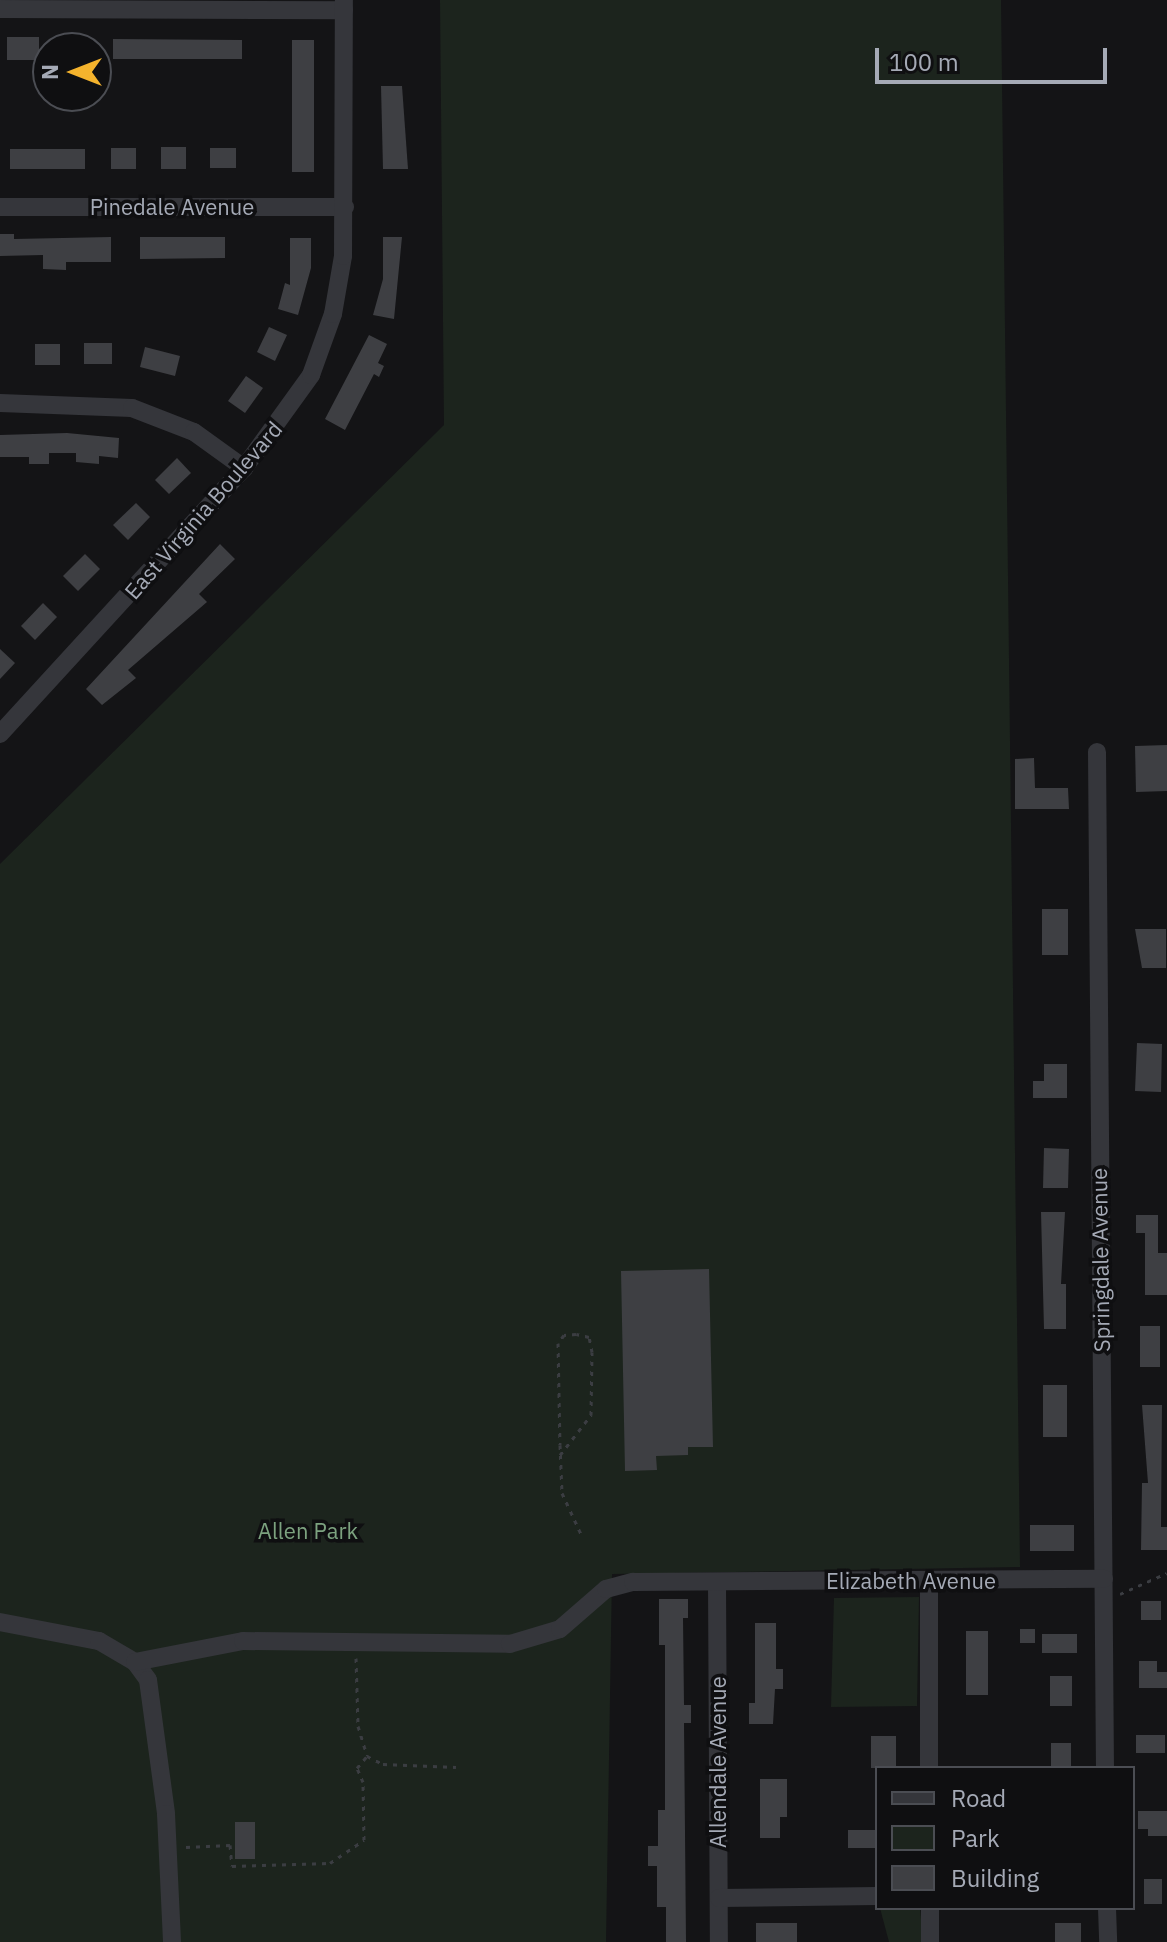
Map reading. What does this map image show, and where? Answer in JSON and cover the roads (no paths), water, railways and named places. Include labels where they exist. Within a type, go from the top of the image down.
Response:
[{"type":"street","points":[[0,9],[344,5]]},
{"type":"street","name":"East Virginia Boulevard","points":[[0,734],[244,468],[291,407],[322,345],[338,290],[345,207],[344,5]]},
{"type":"street","name":"Pinedale Avenue","points":[[0,207],[345,207]]},
{"type":"street","points":[[0,403],[132,408],[194,432],[244,468]]},
{"type":"street","name":"Springdale Avenue","points":[[1097,752],[1105,1766]]},
{"type":"street","name":"Allendale Avenue","points":[[717,1582],[719,1942]]},
{"type":"street","points":[[929,1582],[929,1766]]},
{"type":"street","name":"Elizabeth Avenue","points":[[135,1662],[243,1641],[510,1644],[560,1629],[617,1584],[929,1582],[1104,1586]]},
{"type":"street","points":[[0,1622],[99,1641],[135,1662],[148,1680],[157,1730],[172,1942]]},
{"type":"street","points":[[719,1898],[875,1896]]},
{"type":"street","points":[[930,1910],[930,1942]]},
{"type":"street","points":[[1107,1910],[1108,1942]]},
{"type":"park label","name":"Allen Park","points":[[308,1531]]}]
